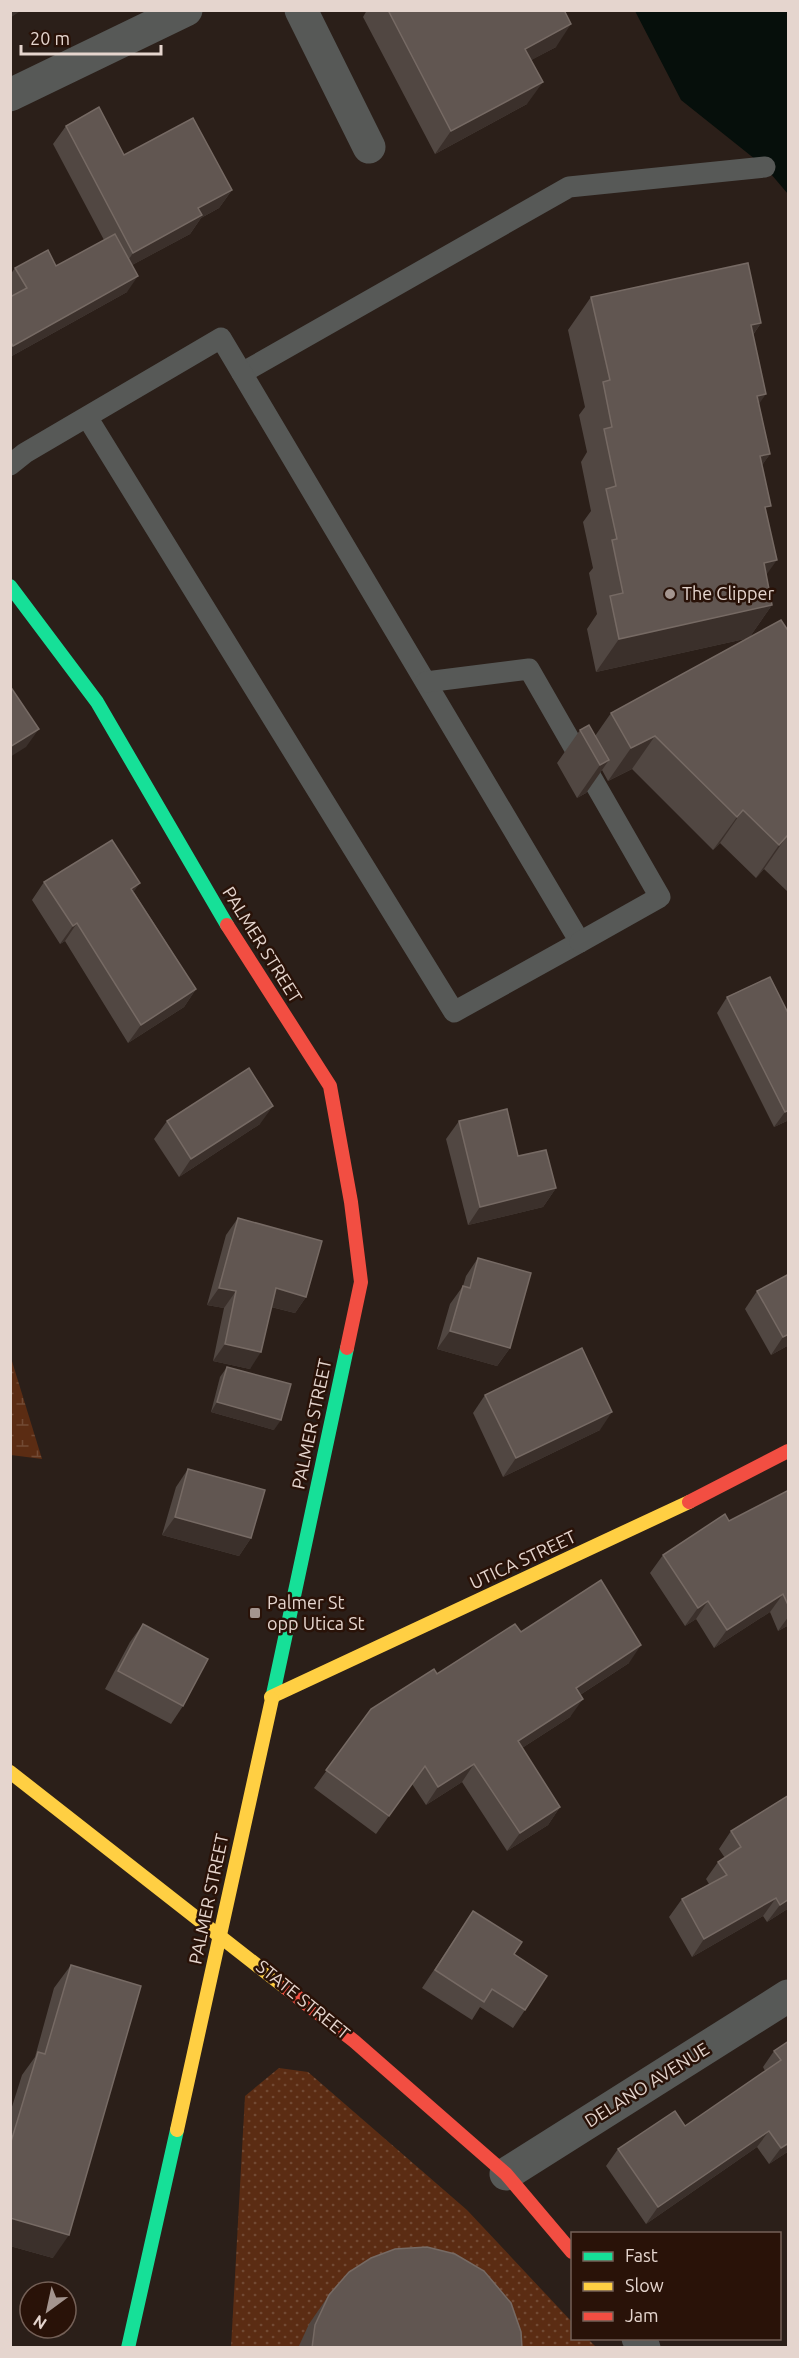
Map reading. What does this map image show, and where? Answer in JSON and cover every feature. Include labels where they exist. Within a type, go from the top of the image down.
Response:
[{"type":"street","points":[[10,95],[186,10]]},
{"type":"street","points":[[300,10],[369,147]]},
{"type":"street","name":"PALMER STREET","points":[[10,586],[97,702],[227,926],[330,1086],[351,1202],[361,1282],[221,1935],[128,2348]]},
{"type":"street","name":"UTICA STREET","points":[[271,1697],[696,1500],[789,1451]]},
{"type":"street","name":"STATE STREET","points":[[10,1772],[354,2041],[506,2174],[571,2250]]},
{"type":"street","name":"DELANO AVENUE","points":[[506,2174],[789,1996]]},
{"type":"lane","points":[[242,374],[569,187],[765,167]]},
{"type":"lane","points":[[10,465],[221,338],[580,942]]},
{"type":"lane","points":[[87,417],[454,1012],[660,897],[529,669],[426,682]]},
{"type":"green space","points":[[11,1358],[42,1459],[11,1455]]},
{"type":"green space","points":[[279,2068],[308,2072],[467,2210],[571,2321],[571,2340],[589,2340],[596,2347],[231,2348],[245,2096]]},
{"type":"shaded area","points":[[635,11],[788,11],[788,194],[765,167],[681,100]]},
{"type":"building","points":[[388,10],[564,10],[571,24],[525,49],[543,82],[451,131]]},
{"type":"building","points":[[99,107],[124,155],[193,118],[232,190],[198,208],[202,215],[133,253],[66,126]]},
{"type":"building","points":[[115,234],[138,276],[13,346],[10,341],[10,297],[27,288],[15,268],[48,250],[56,266]]},
{"type":"building","points":[[748,263],[761,323],[751,325],[766,394],[757,396],[770,454],[760,456],[771,506],[765,507],[777,560],[764,563],[772,605],[619,639],[610,596],[623,593],[612,540],[617,539],[606,489],[616,486],[604,429],[612,427],[603,382],[610,380],[591,297]]},
{"type":"building","points":[[781,620],[789,632],[789,837],[787,836],[779,845],[743,810],[737,817],[655,736],[631,748],[611,713]]},
{"type":"building","points":[[10,686],[39,729],[10,747]]},
{"type":"building","points":[[589,725],[609,760],[600,765],[580,730]]},
{"type":"building","points":[[112,840],[140,883],[131,889],[196,989],[141,1025],[77,923],[73,926],[44,882]]},
{"type":"building","points":[[770,977],[789,1015],[789,1110],[785,1112],[727,997]]},
{"type":"building","points":[[249,1068],[273,1106],[191,1159],[167,1121]]},
{"type":"building","points":[[507,1109],[518,1156],[546,1150],[556,1188],[480,1207],[459,1121]]},
{"type":"building","points":[[238,1218],[322,1241],[306,1297],[276,1288],[261,1352],[225,1344],[236,1291],[219,1288]]},
{"type":"building","points":[[478,1258],[531,1273],[510,1348],[450,1331],[463,1286],[470,1288]]},
{"type":"building","points":[[789,1274],[789,1334],[783,1337],[757,1291]]},
{"type":"building","points":[[582,1348],[612,1412],[516,1458],[485,1395]]},
{"type":"building","points":[[227,1367],[291,1384],[281,1420],[217,1402]]},
{"type":"building","points":[[188,1469],[265,1490],[251,1538],[175,1517]]},
{"type":"building","points":[[789,1490],[789,1607],[783,1594],[727,1630],[708,1601],[698,1608],[663,1555],[725,1514],[729,1521]]},
{"type":"building","points":[[601,1580],[641,1645],[576,1688],[583,1699],[518,1741],[560,1807],[520,1833],[474,1764],[438,1787],[425,1766],[389,1816],[326,1770],[371,1709],[434,1669],[437,1674],[515,1624],[521,1632]]},
{"type":"building","points":[[143,1624],[208,1659],[183,1706],[118,1671]]},
{"type":"building","points":[[789,1795],[789,1899],[780,1905],[776,1898],[704,1939],[682,1899],[727,1875],[718,1862],[741,1847],[731,1831]]},
{"type":"building","points":[[473,1911],[522,1942],[514,1954],[547,1976],[525,2010],[492,1989],[484,2002],[435,1970]]},
{"type":"building","points":[[71,1965],[141,1986],[69,2235],[10,2218],[10,2145],[38,2052],[45,2054]]},
{"type":"building","points":[[789,2041],[789,2143],[781,2148],[769,2131],[658,2207],[618,2149],[675,2111],[685,2126],[781,2060],[774,2051]]},
{"type":"building","points":[[427,2247],[455,2254],[484,2271],[511,2303],[521,2332],[522,2348],[312,2348],[315,2325],[329,2295],[349,2272],[371,2258],[395,2249]]},
{"type":"traffic: fast","points":[[10,586],[97,702],[227,925]]},
{"type":"traffic: fast","points":[[272,1699],[347,1348]]},
{"type":"traffic: fast","points":[[128,2348],[177,2130]]},
{"type":"traffic: slow","points":[[271,1697],[689,1502]]},
{"type":"traffic: slow","points":[[177,2130],[272,1699]]},
{"type":"traffic: slow","points":[[10,1772],[286,1988]]},
{"type":"traffic: jam","points":[[227,925],[330,1086],[351,1202],[361,1282],[347,1348]]},
{"type":"traffic: jam","points":[[689,1502],[788,1451]]},
{"type":"traffic: jam","points":[[286,1988],[354,2041],[506,2174],[571,2251]]},
{"type":"place","name":"The Clipper","points":[[670,594]]},
{"type":"place","name":"Palmer St opp Utica St","points":[[255,1613]]}]
